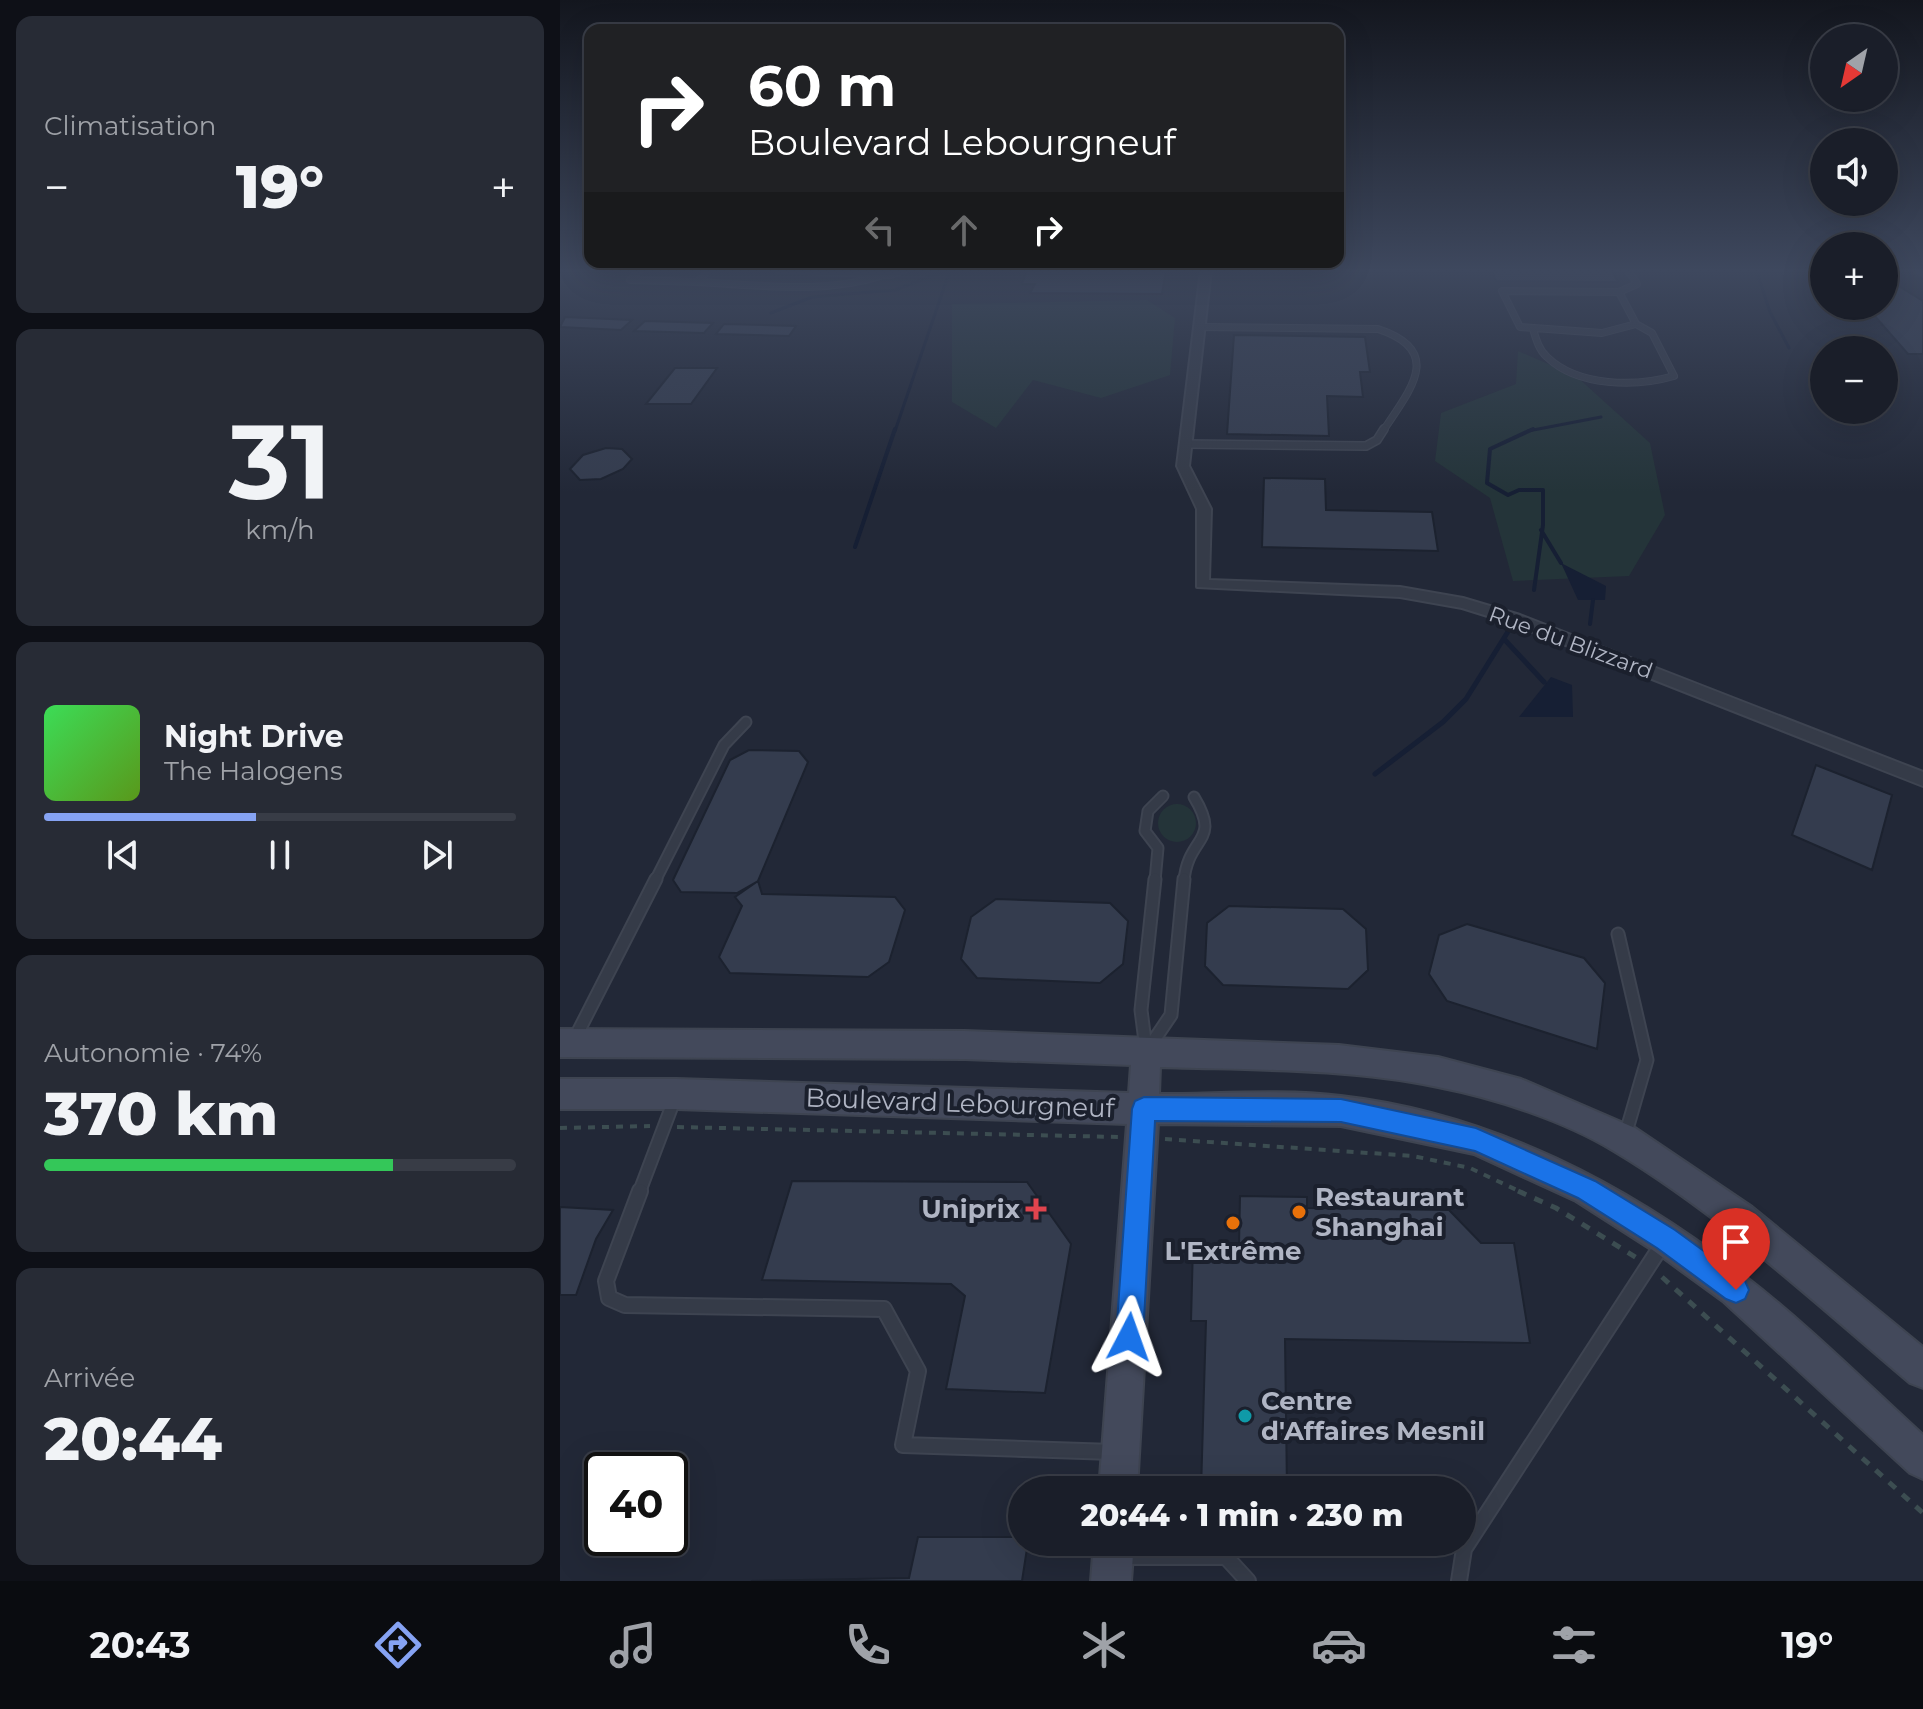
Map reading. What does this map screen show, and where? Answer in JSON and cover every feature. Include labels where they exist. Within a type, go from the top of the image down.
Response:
[{"type":"main road","points":[[566,1043],[965,1045],[1339,1059],[1438,1072],[1521,1094],[1624,1139],[1740,1219],[1923,1370]]},
{"type":"main road","points":[[1119,1476],[1146,1052]]},
{"type":"main road","name":"Boulevard Lebourgneuf","points":[[560,1094],[677,1094],[1144,1109],[1341,1111],[1476,1139],[1587,1190],[1657,1252],[1736,1290],[1923,1460]]},
{"type":"street","points":[[1186,444],[1197,344]]},
{"type":"street","name":"Rue du Blizzard","points":[[1186,444],[1183,466],[1204,509],[1202,584],[1400,592],[1463,603],[1515,619],[1923,779]]},
{"type":"lane","points":[[1186,444],[1366,446],[1377,440],[1415,377],[1421,359],[1415,344]]},
{"type":"lane","points":[[1539,344],[1544,357],[1568,370],[1594,378],[1657,382],[1674,376],[1658,344]]},
{"type":"lane","points":[[566,1043],[724,745],[746,722]]},
{"type":"lane","points":[[1146,1052],[1141,1010],[1158,848],[1145,831],[1148,811],[1163,796]]},
{"type":"lane","points":[[1146,1052],[1171,1015],[1186,858],[1205,834],[1207,818],[1194,797]]},
{"type":"lane","points":[[1618,934],[1647,1060],[1624,1139]]},
{"type":"lane","points":[[677,1094],[606,1281],[609,1298],[625,1305],[884,1309],[918,1371],[903,1445],[1121,1452]]},
{"type":"lane","points":[[1459,1581],[1464,1549],[1657,1252]]},
{"type":"lane","points":[[1113,1560],[1226,1557],[1248,1581]]},
{"type":"path","points":[[560,1128],[652,1126]]},
{"type":"path","points":[[694,1127],[1116,1137]]},
{"type":"path","points":[[1183,1140],[1399,1154],[1470,1168],[1657,1252],[1923,1513]]},
{"type":"shaded area","points":[[952,344],[1173,344],[1170,375],[1101,398],[1033,380],[996,428],[952,402]]},
{"type":"shaded area","points":[[1518,351],[1576,376],[1650,443],[1665,515],[1629,576],[1513,581],[1490,498],[1435,461],[1441,413],[1516,384]]},
{"type":"shaded area","points":[[1177,804],[1190,810],[1196,823],[1190,836],[1177,842],[1164,836],[1158,823],[1164,810]]},
{"type":"water","points":[[1561,563],[1606,586],[1605,600],[1578,600]]},
{"type":"water","points":[[1551,677],[1572,685],[1573,717],[1519,717]]},
{"type":"building","points":[[1233,344],[1366,344],[1370,372],[1360,372],[1363,397],[1327,396],[1329,436],[1227,434]]},
{"type":"building","points":[[1899,344],[1923,344],[1923,354],[1908,354]]},
{"type":"building","points":[[675,368],[717,368],[691,404],[646,404]]},
{"type":"building","points":[[606,448],[622,449],[632,459],[623,469],[601,479],[580,480],[570,469],[583,455]]},
{"type":"building","points":[[1264,478],[1325,479],[1326,510],[1432,512],[1438,551],[1262,547]]},
{"type":"building","points":[[749,750],[799,751],[808,762],[758,881],[737,893],[681,892],[673,880],[730,760]]},
{"type":"building","points":[[1816,765],[1892,795],[1872,870],[1792,835]]},
{"type":"building","points":[[758,881],[762,894],[895,897],[905,910],[889,962],[868,977],[730,973],[719,957],[742,906],[735,897]]},
{"type":"building","points":[[996,899],[1110,903],[1128,921],[1123,964],[1100,983],[977,978],[961,959],[971,917]]},
{"type":"building","points":[[1229,906],[1343,909],[1366,929],[1368,970],[1348,989],[1223,985],[1205,966],[1207,923]]},
{"type":"building","points":[[1467,924],[1584,958],[1605,983],[1597,1049],[1447,1001],[1429,974],[1439,935]]},
{"type":"building","points":[[792,1181],[1027,1182],[1071,1244],[1045,1393],[946,1389],[965,1296],[951,1284],[762,1280]]},
{"type":"building","name":"Centre d'Affaires Mesnil","points":[[1240,1196],[1307,1197],[1307,1208],[1449,1210],[1481,1243],[1514,1243],[1530,1343],[1285,1339],[1287,1476],[1201,1476],[1206,1321],[1191,1321],[1193,1245],[1239,1245]]},
{"type":"building","points":[[560,1207],[613,1210],[596,1239],[576,1295],[560,1295]]},
{"type":"building","points":[[918,1537],[1008,1537],[1008,1556],[1026,1556],[1022,1581],[751,1581],[909,1578]]},
{"type":"waterway","points":[[895,431],[925,344]]},
{"type":"waterway","points":[[1787,344],[1789,348]]},
{"type":"waterway","points":[[1529,431],[1601,417]]},
{"type":"waterway","points":[[855,547],[895,429]]},
{"type":"waterway","points":[[1529,431],[1533,429]]},
{"type":"waterway","points":[[1529,431],[1490,449],[1487,483],[1508,495],[1519,490],[1543,490],[1542,532]]},
{"type":"waterway","points":[[1534,590],[1542,532]]},
{"type":"waterway","points":[[1542,532],[1561,563]]},
{"type":"waterway","points":[[1590,624],[1593,600]]},
{"type":"waterway","points":[[1375,774],[1443,722],[1466,699],[1509,630]]},
{"type":"waterway","points":[[1504,639],[1544,682]]},
{"type":"place","name":"Uniprix","points":[[1036,1209]]},
{"type":"place","name":"Restaurant Shanghai","points":[[1299,1212]]},
{"type":"place","name":"L'Extrême","points":[[1233,1223]]},
{"type":"place","name":"Centre d'Affaires Mesnil","points":[[1245,1416]]},
{"type":"route","points":[[1129,1337],[1144,1109],[1341,1111],[1476,1139],[1587,1190],[1666,1239],[1736,1290]]}]
